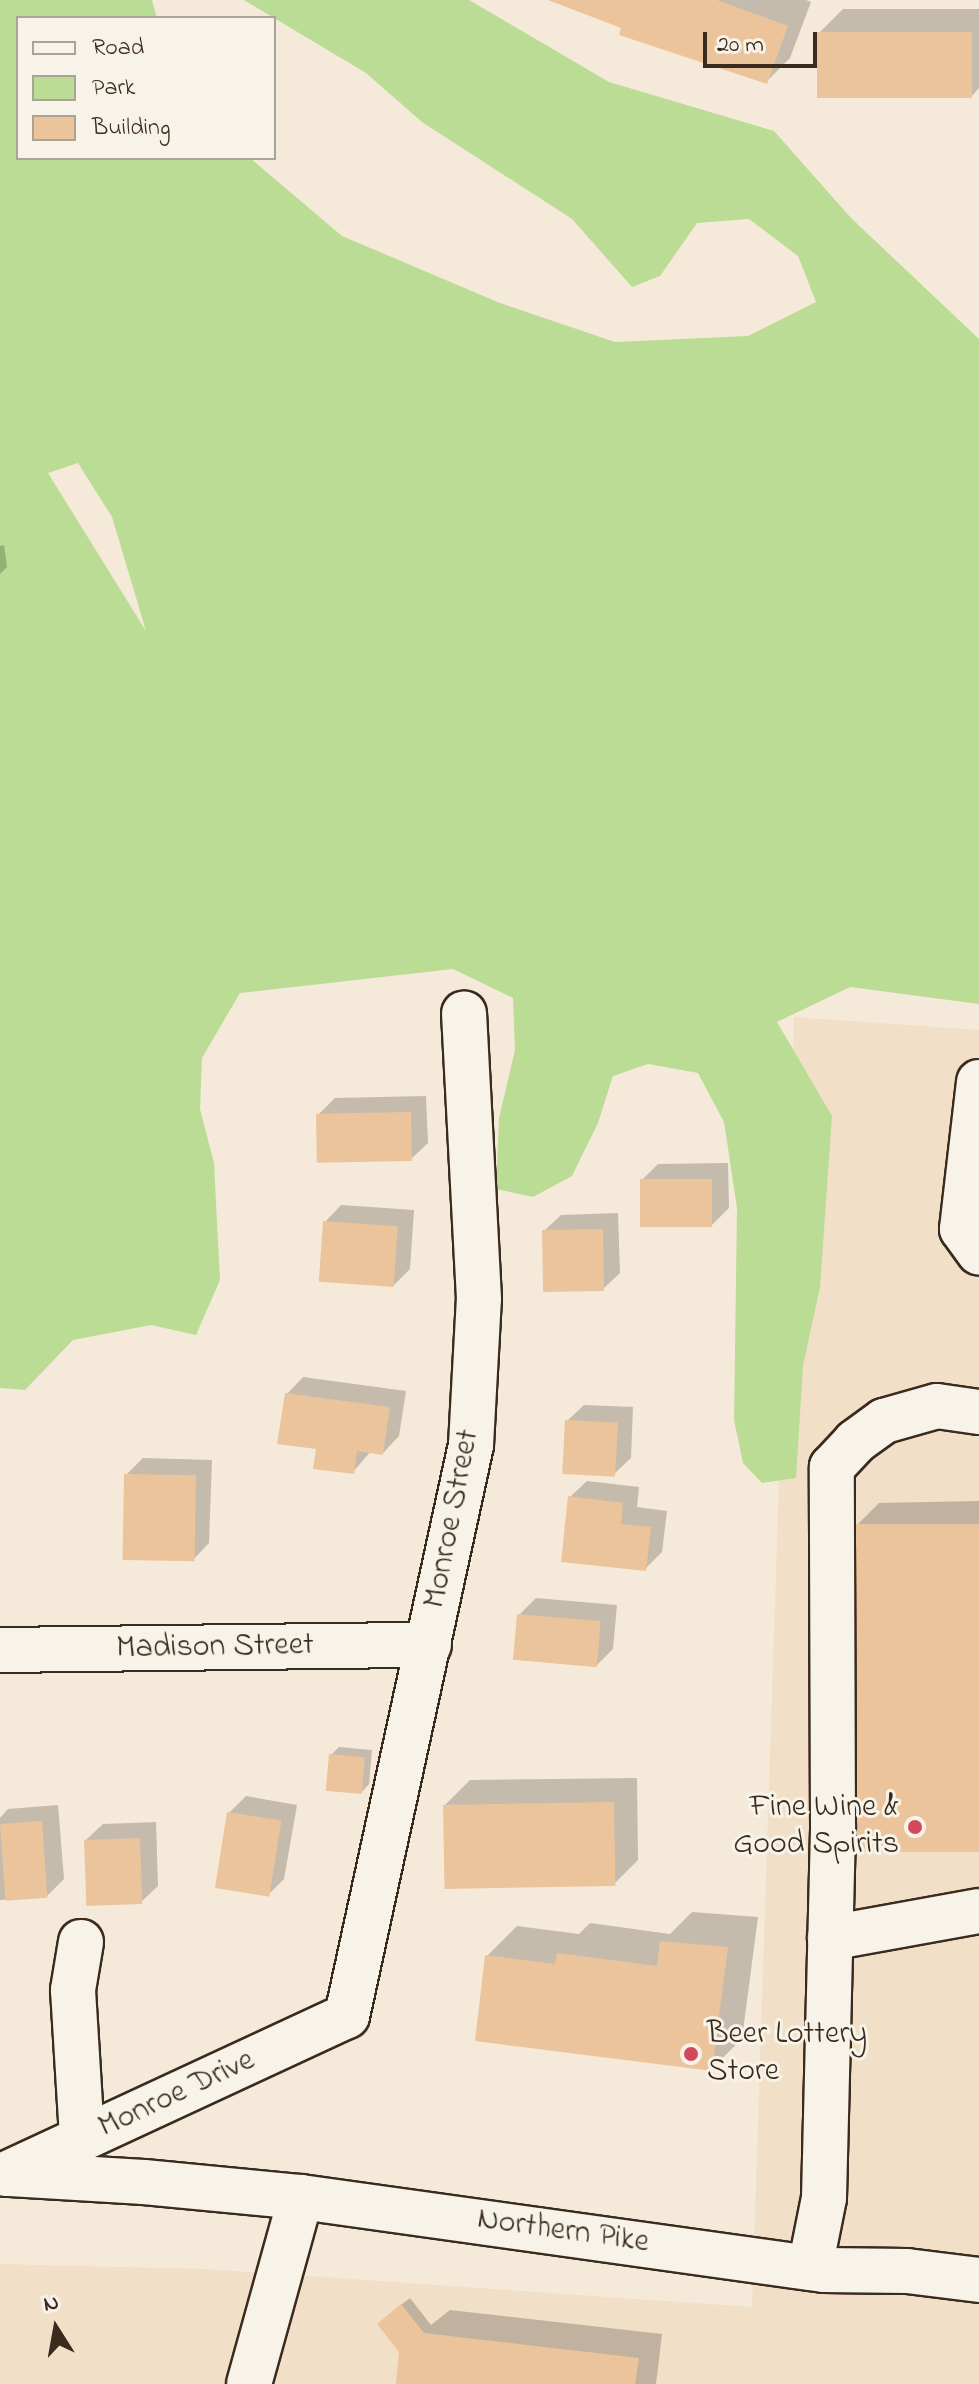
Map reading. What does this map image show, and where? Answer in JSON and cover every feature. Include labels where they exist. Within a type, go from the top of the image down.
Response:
[{"type":"street","name":"Monroe Street","points":[[347,2016],[471,1445],[479,1299],[464,1013]]},
{"type":"street","points":[[979,1082],[962,1229],[979,1252]]},
{"type":"street","points":[[817,2269],[824,2198],[830,1938],[835,1605],[830,1518],[832,1467],[855,1442],[884,1421],[937,1406],[979,1412]]},
{"type":"street","name":"Madison Street","points":[[0,1650],[429,1645]]},
{"type":"street","points":[[830,1938],[979,1911]]},
{"type":"street","points":[[81,1942],[73,1990],[82,2139]]},
{"type":"street","name":"Monroe Drive","points":[[3,2174],[347,2016]]},
{"type":"street","name":"Northern Pike","points":[[3,2174],[144,2182],[301,2197],[817,2269],[979,2311]]},
{"type":"street","points":[[249,2384],[301,2197]]},
{"type":"street","name":"Northern Pike","points":[[817,2269],[907,2271],[979,2280]]},
{"type":"shaded area","points":[[794,1017],[979,1030],[979,2384],[0,2384],[0,2264],[207,2269],[752,2307]]},
{"type":"green space","points":[[0,0],[152,0],[156,16],[16,16],[16,160],[252,160],[342,236],[500,303],[615,342],[748,336],[816,302],[798,256],[749,219],[697,223],[660,276],[632,287],[572,219],[422,122],[366,73],[276,19],[276,16],[244,0],[469,0],[609,82],[774,131],[851,218],[979,339],[979,1004],[850,987],[777,1022],[832,1116],[820,1287],[803,1366],[796,1478],[762,1483],[743,1463],[734,1420],[737,1208],[724,1122],[698,1073],[648,1064],[613,1076],[598,1123],[572,1176],[533,1197],[496,1189],[499,1118],[515,1050],[513,998],[453,969],[240,993],[202,1058],[200,1109],[214,1163],[220,1280],[196,1335],[151,1325],[73,1340],[25,1390],[0,1388]],"holes":[[[78,463],[112,517],[146,631],[48,473]]]},
{"type":"building","points":[[548,0],[717,0],[788,26],[767,84],[619,35],[621,28]]},
{"type":"building","points":[[817,32],[972,32],[972,98],[817,98]]},
{"type":"building","points":[[411,1112],[412,1161],[317,1163],[316,1114]]},
{"type":"building","points":[[640,1179],[712,1179],[712,1227],[640,1227]]},
{"type":"building","points":[[323,1221],[398,1226],[394,1287],[319,1282]]},
{"type":"building","points":[[603,1229],[604,1291],[543,1292],[542,1230]]},
{"type":"building","points":[[285,1393],[390,1407],[383,1455],[357,1451],[354,1474],[313,1469],[316,1449],[277,1444]]},
{"type":"building","points":[[565,1420],[618,1423],[615,1477],[562,1474]]},
{"type":"building","points":[[124,1474],[196,1475],[194,1561],[122,1560]]},
{"type":"building","points":[[568,1496],[623,1503],[621,1524],[651,1527],[646,1571],[561,1562]]},
{"type":"building","points":[[853,1524],[979,1524],[979,1852],[853,1852]]},
{"type":"building","points":[[517,1614],[601,1621],[597,1667],[513,1660]]},
{"type":"building","points":[[329,1754],[365,1757],[362,1794],[326,1791]]},
{"type":"building","points":[[614,1802],[615,1886],[444,1889],[443,1805]]},
{"type":"building","points":[[227,1812],[281,1821],[269,1897],[215,1888]]},
{"type":"building","points":[[42,1821],[47,1898],[5,1901],[0,1824]]},
{"type":"building","points":[[140,1838],[142,1904],[86,1906],[84,1840]]},
{"type":"building","points":[[660,1941],[728,1947],[712,2071],[475,2041],[485,1955],[555,1964],[557,1953],[657,1966]]},
{"type":"building","points":[[401,2304],[424,2333],[639,2358],[635,2384],[396,2384],[399,2352],[377,2324]]},
{"type":"place","name":"Fine Wine & Good Spirits","points":[[915,1827]]},
{"type":"place","name":"Beer Lottery Store","points":[[691,2054]]}]
